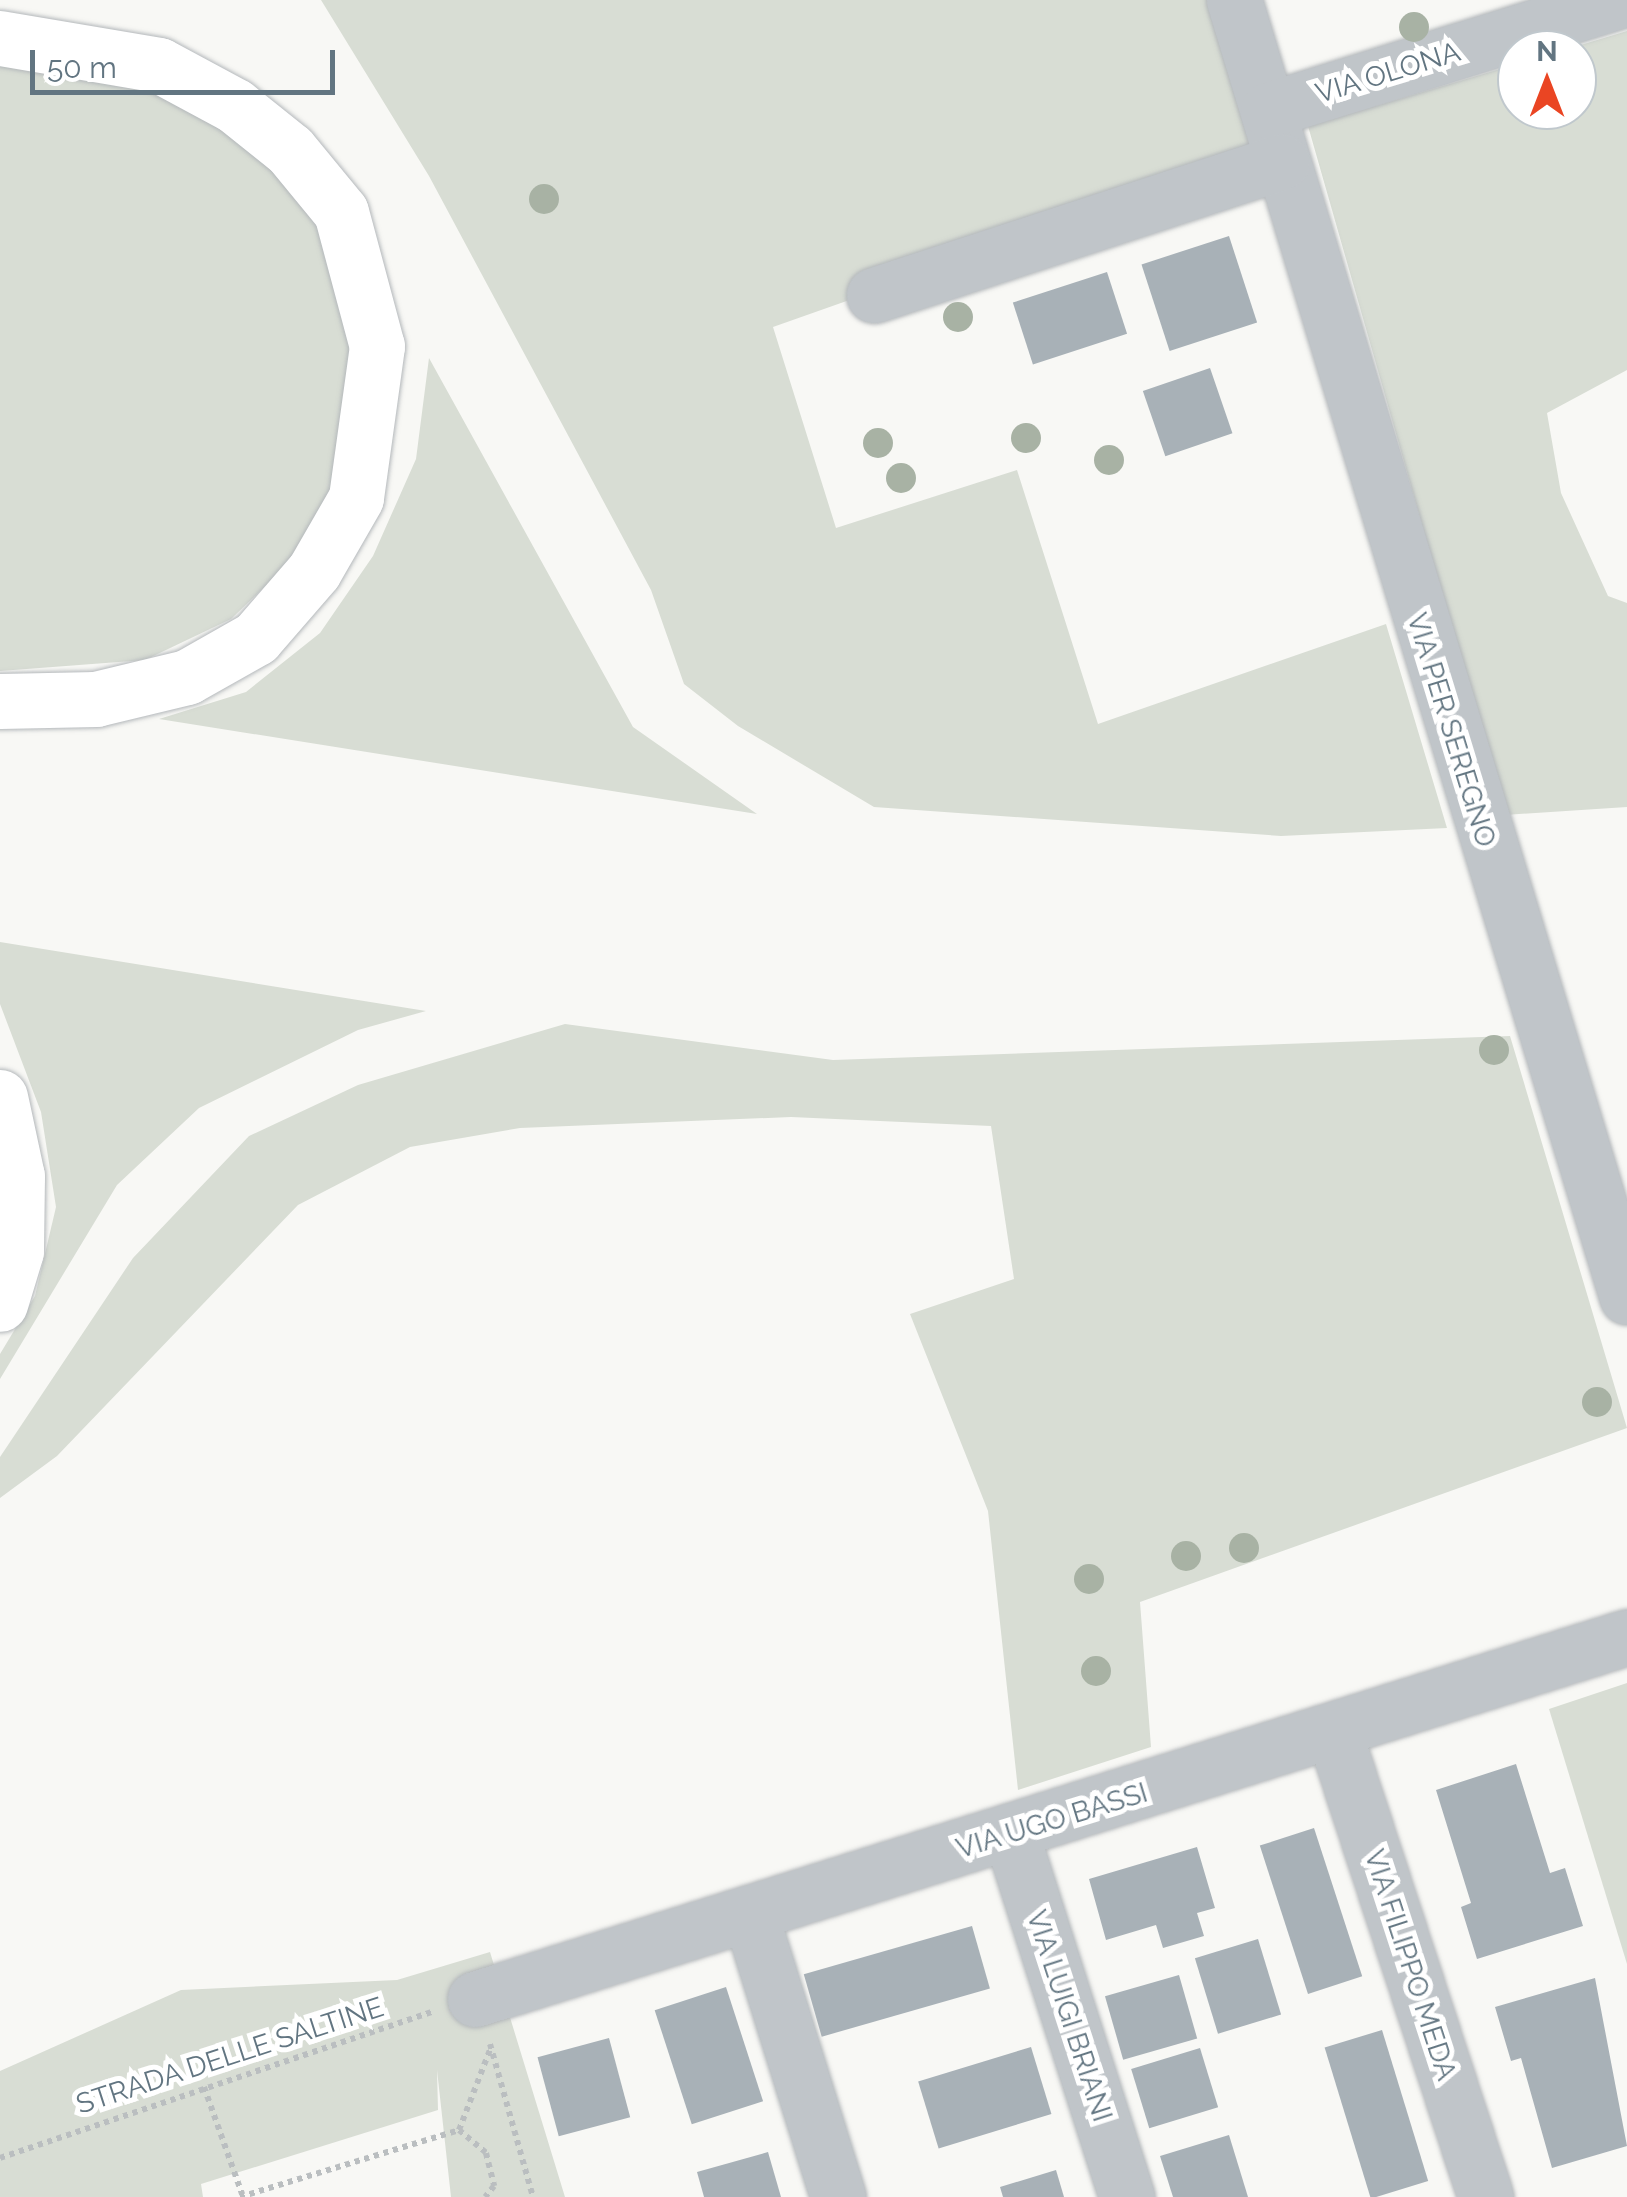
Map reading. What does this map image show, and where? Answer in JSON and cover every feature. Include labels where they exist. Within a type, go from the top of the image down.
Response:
[{"type":"highway","points":[[0,38],[159,65],[236,106],[290,150],[341,212],[377,346],[356,498],[314,571],[256,638],[186,678],[96,699],[0,701]]},
{"type":"highway","points":[[0,1098],[17,1176],[16,1251],[0,1304]]},
{"type":"street","name":"VIA PER SEREGNO","points":[[1234,0],[1357,427],[1627,1297]]},
{"type":"street","name":"VIA OLONA","points":[[1268,110],[1622,0]]},
{"type":"street","points":[[874,295],[1282,162]]},
{"type":"street","name":"VIA UGO BASSI","points":[[474,1998],[1334,1733],[1627,1637]]},
{"type":"street","name":"VIA FILIPPO MEDA","points":[[1334,1733],[1486,2197]]},
{"type":"street","name":"VIA LUIGI BRIANI","points":[[1011,1834],[1127,2197]]},
{"type":"street","points":[[750,1914],[838,2197]]},
{"type":"path","name":"STRADA DELLE SALTINE","points":[[0,2158],[474,1998]]},
{"type":"path","points":[[459,2130],[491,2046],[533,2197]]},
{"type":"path","points":[[204,2087],[241,2196],[459,2130]]},
{"type":"path","points":[[459,2130],[486,2153],[494,2186],[485,2197]]},
{"type":"shaded area","points":[[321,0],[1210,0],[1260,155],[773,327],[836,528],[1017,470],[1098,724],[1386,624],[1447,828],[1281,836],[874,807],[738,726],[684,684],[651,590],[429,176]]},
{"type":"shaded area","points":[[1627,31],[1627,370],[1547,413],[1561,493],[1608,596],[1627,603],[1627,807],[1505,815],[1308,126],[1497,70],[1497,130],[1597,130],[1597,40]]},
{"type":"shaded area","points":[[0,60],[155,79],[307,193],[363,373],[346,468],[301,552],[231,619],[145,660],[0,671]]},
{"type":"shaded area","points":[[429,358],[633,727],[757,814],[159,719],[246,692],[320,633],[373,556],[416,459]]},
{"type":"shaded area","points":[[0,942],[426,1011],[358,1030],[199,1108],[117,1185],[0,1379],[0,1354],[35,1296],[56,1207],[41,1112],[0,1004]]},
{"type":"shaded area","points":[[565,1024],[833,1060],[1510,1036],[1627,1428],[1140,1602],[1151,1747],[1018,1790],[988,1511],[910,1314],[1014,1279],[991,1126],[791,1117],[520,1128],[410,1147],[298,1205],[57,1456],[0,1498],[0,1457],[133,1258],[249,1136],[358,1085]]},
{"type":"shaded area","points":[[1627,1683],[1627,1964],[1549,1709]]},
{"type":"shaded area","points":[[490,1952],[565,2197],[451,2197],[437,2070],[438,2110],[201,2184],[203,2197],[0,2197],[0,2071],[181,1990],[397,1980]]},
{"type":"building","points":[[1229,236],[1257,323],[1170,351],[1142,264]]},
{"type":"building","points":[[1107,272],[1127,334],[1033,364],[1013,303]]},
{"type":"building","points":[[1210,368],[1232,433],[1165,456],[1143,391]]},
{"type":"building","points":[[1516,1764],[1550,1873],[1565,1868],[1583,1926],[1477,1959],[1461,1907],[1471,1903],[1436,1790]]},
{"type":"building","points":[[1314,1828],[1362,1976],[1308,1994],[1260,1846]]},
{"type":"building","points":[[1197,1847],[1215,1908],[1197,1913],[1204,1936],[1163,1948],[1156,1925],[1106,1940],[1089,1879]]},
{"type":"building","points":[[972,1926],[990,1988],[822,2037],[804,1974]]},
{"type":"building","points":[[1258,1939],[1281,2015],[1218,2034],[1195,1958]]},
{"type":"building","points":[[1179,1975],[1197,2038],[1123,2060],[1105,1996]]},
{"type":"building","points":[[1595,1978],[1627,2146],[1552,2168],[1521,2058],[1511,2061],[1495,2007]]},
{"type":"building","points":[[726,1987],[763,2101],[692,2124],[655,2010]]},
{"type":"building","points":[[1382,2030],[1428,2181],[1370,2197],[1325,2048]]},
{"type":"building","points":[[609,2038],[630,2117],[559,2136],[538,2057]]},
{"type":"building","points":[[1031,2047],[1051,2114],[939,2148],[918,2081]]},
{"type":"building","points":[[1200,2048],[1218,2107],[1149,2128],[1131,2069]]},
{"type":"building","points":[[1229,2135],[1248,2197],[1173,2197],[1160,2156]]},
{"type":"building","points":[[768,2152],[781,2197],[704,2197],[697,2172]]},
{"type":"building","points":[[1056,2170],[1064,2197],[1003,2197],[1000,2187]]}]
